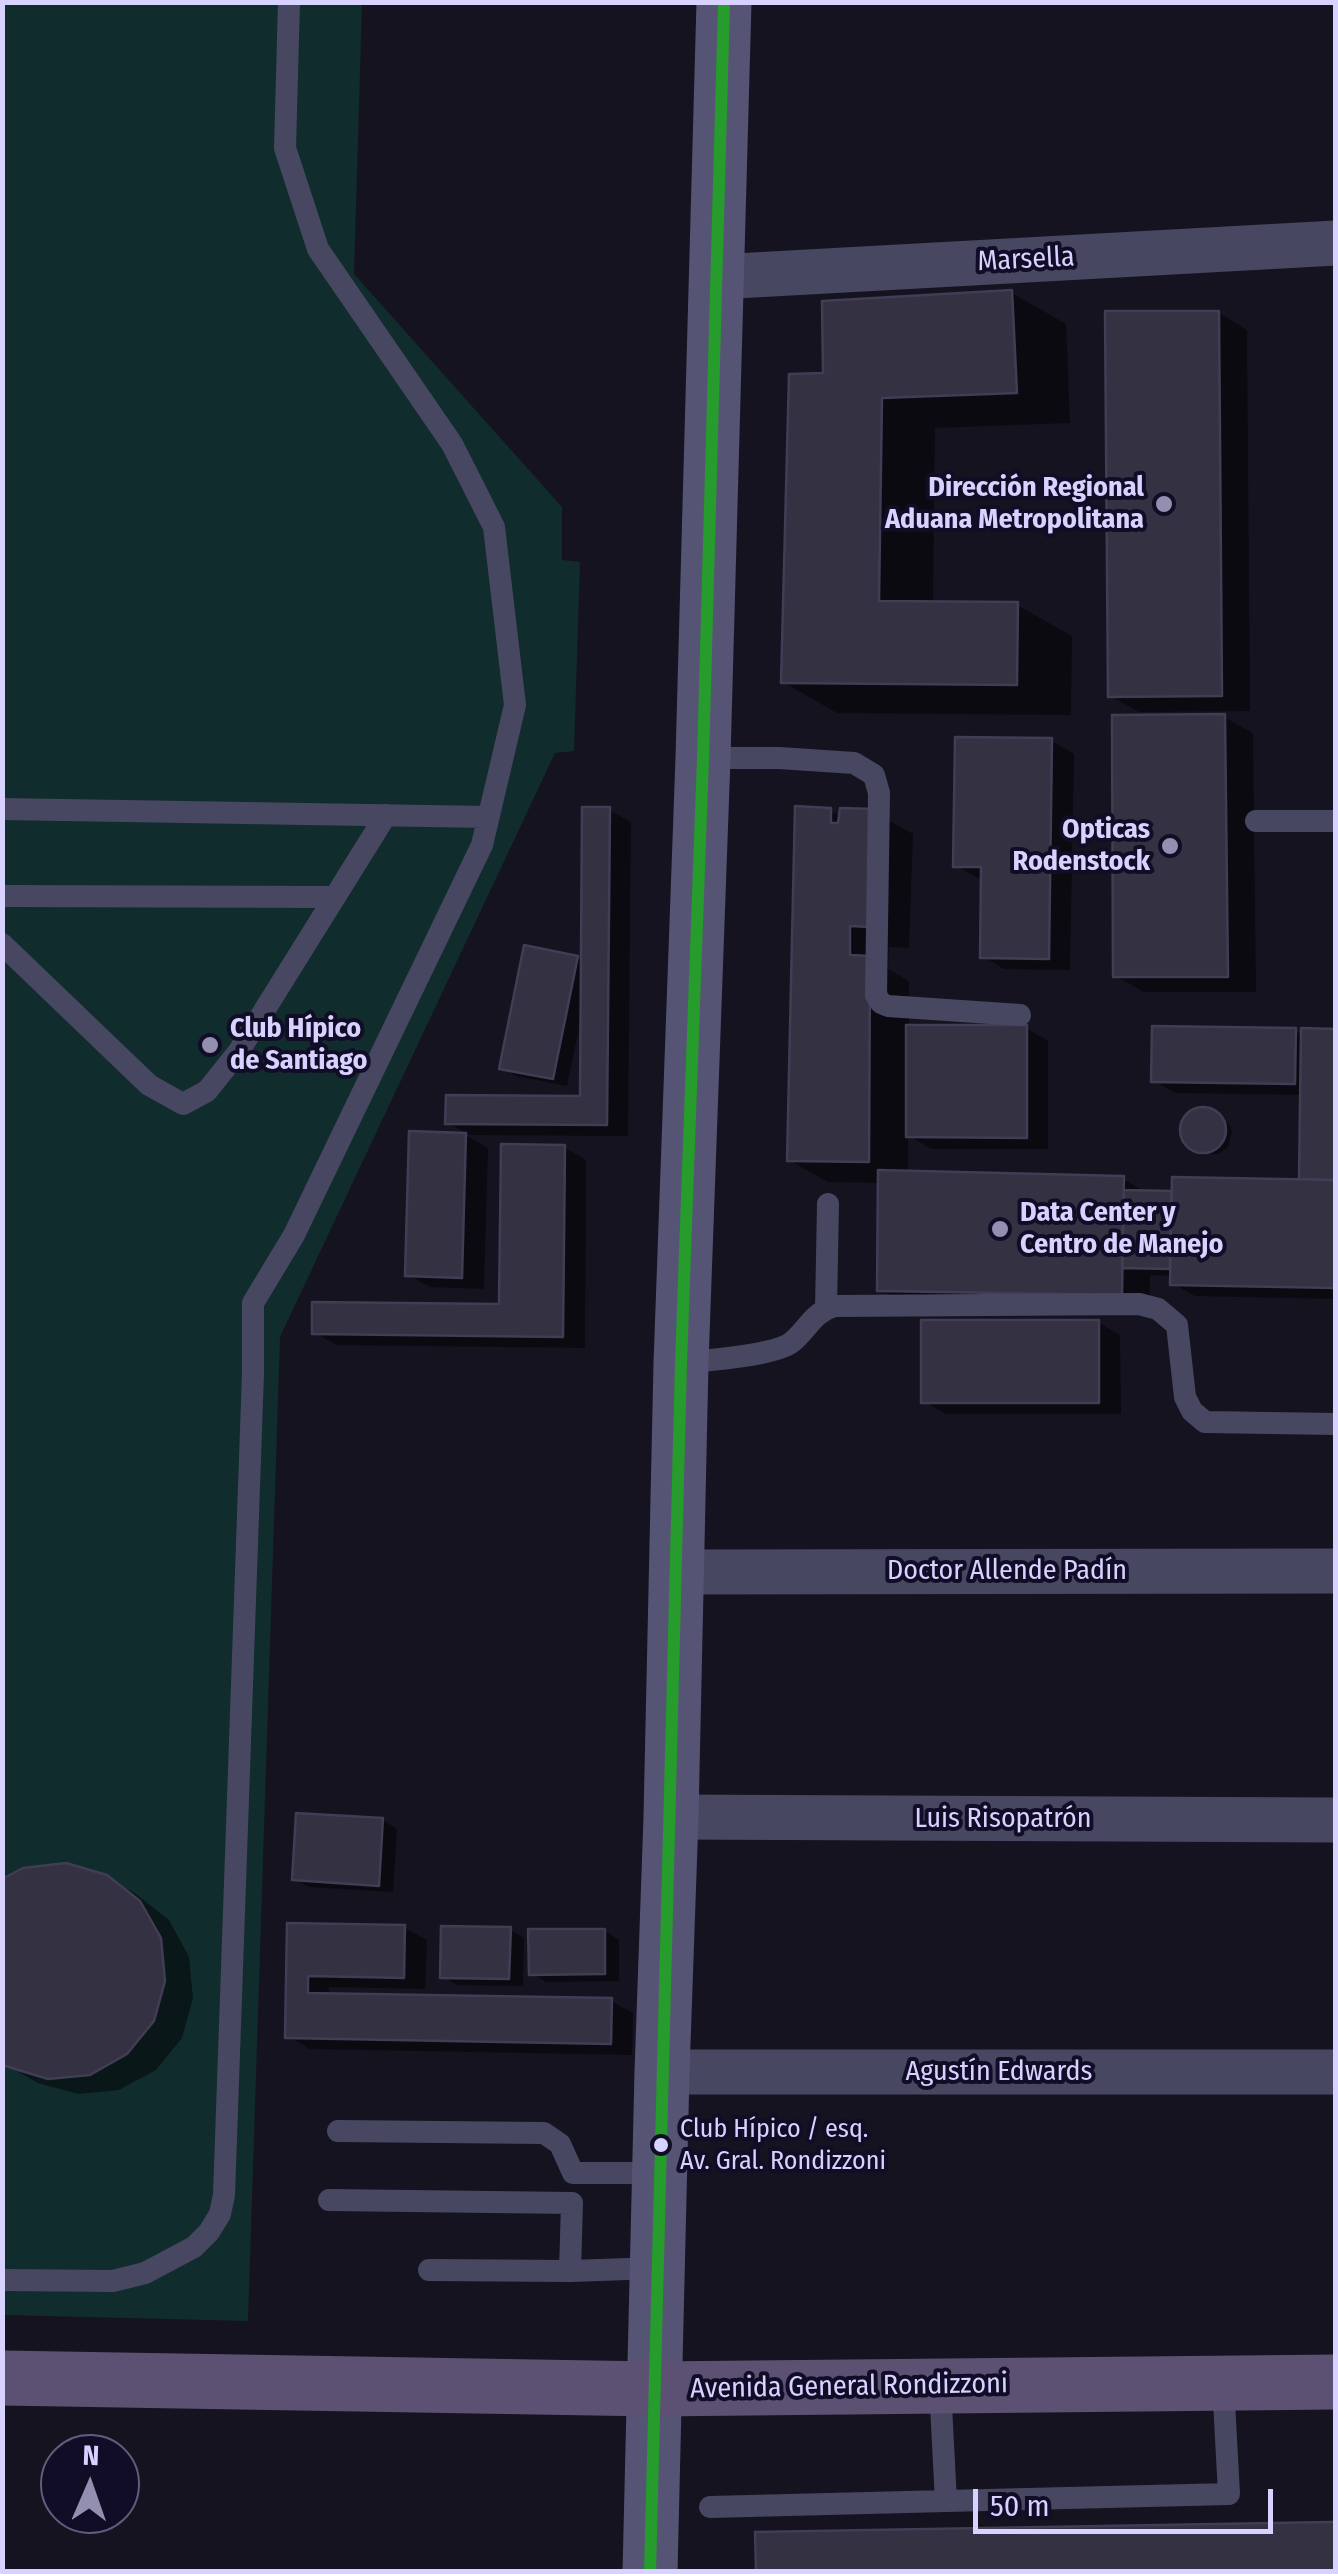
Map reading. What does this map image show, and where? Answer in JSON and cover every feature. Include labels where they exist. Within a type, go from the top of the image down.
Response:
[{"type":"main road","points":[[650,2572],[681,1363],[724,2]]},
{"type":"main road","name":"Avenida General Rondizzoni","points":[[2,2378],[654,2389],[1336,2382]]},
{"type":"street","name":"Marsella","points":[[718,276],[1336,243]]},
{"type":"street","name":"Doctor Allende Padín","points":[[678,1572],[1336,1571]]},
{"type":"street","name":"Luis Risopatrón","points":[[672,1817],[1336,1820]]},
{"type":"street","name":"Agustín Edwards","points":[[662,2072],[1336,2072]]},
{"type":"lane","points":[[2,2280],[113,2281],[145,2273],[194,2247],[220,2214],[224,2195],[253,1373],[252,1303],[294,1235],[482,845],[515,705],[494,527],[452,444],[318,249],[285,148],[289,2]]},
{"type":"lane","points":[[703,758],[854,763],[874,775],[879,794],[876,995],[888,1006],[1020,1015]]},
{"type":"lane","points":[[2,809],[488,817]]},
{"type":"lane","points":[[2,944],[149,1085],[183,1104],[207,1091],[238,1051],[386,816]]},
{"type":"lane","points":[[1256,820],[1336,821]]},
{"type":"lane","points":[[2,896],[335,898]]},
{"type":"lane","points":[[826,1309],[828,1204]]},
{"type":"lane","points":[[681,1363],[764,1352],[790,1344],[810,1320],[826,1309],[842,1306],[1139,1304],[1158,1309],[1177,1325],[1186,1396],[1192,1412],[1205,1422],[1336,1424]]},
{"type":"lane","points":[[338,2131],[544,2133],[560,2144],[573,2173],[570,2271]]},
{"type":"lane","points":[[573,2173],[660,2173]]},
{"type":"lane","points":[[329,2200],[572,2204]]},
{"type":"lane","points":[[429,2270],[657,2268]]},
{"type":"lane","points":[[710,2507],[1229,2494],[1223,2383]]},
{"type":"lane","points":[[940,2386],[946,2501]]},
{"type":"green space","name":"Club Hípico de Santiago","points":[[3,3],[362,3],[354,274],[562,507],[562,560],[580,562],[574,751],[555,753],[280,1337],[248,2321],[3,2315]]},
{"type":"building","points":[[1012,290],[1017,393],[882,398],[879,601],[1018,602],[1017,685],[781,683],[789,374],[823,373],[822,301]]},
{"type":"building","name":"Dirección Regional Aduana Metropolitana","points":[[1105,311],[1219,311],[1222,696],[1108,697]]},
{"type":"building","name":"Opticas Rodenstock","points":[[1225,714],[1228,977],[1113,977],[1112,715]]},
{"type":"building","points":[[955,737],[1052,738],[1049,959],[980,958],[981,867],[953,867]]},
{"type":"building","points":[[795,806],[831,808],[831,823],[838,823],[840,808],[875,809],[871,927],[850,926],[850,955],[870,956],[869,1162],[787,1161]]},
{"type":"building","points":[[582,807],[610,807],[607,1125],[445,1124],[446,1095],[580,1096]]},
{"type":"building","points":[[524,945],[578,956],[553,1079],[499,1069]]},
{"type":"building","points":[[906,1025],[1027,1025],[1027,1138],[906,1137]]},
{"type":"building","points":[[1152,1026],[1296,1028],[1295,1084],[1151,1082]]},
{"type":"building","points":[[1301,1028],[1336,1029],[1336,1180],[1299,1179]]},
{"type":"building","points":[[1203,1107],[1219,1114],[1226,1130],[1219,1146],[1203,1153],[1187,1146],[1180,1130],[1187,1114]]},
{"type":"building","points":[[409,1131],[466,1133],[462,1278],[405,1276]]},
{"type":"building","points":[[501,1144],[565,1145],[563,1337],[312,1334],[312,1302],[499,1304]]},
{"type":"building","name":"Data Center y Centro de Manejo","points":[[878,1170],[1124,1176],[1122,1295],[877,1291]]},
{"type":"building","points":[[1172,1177],[1336,1180],[1336,1288],[1170,1285]]},
{"type":"building","points":[[1124,1190],[1171,1191],[1170,1269],[1122,1268]]},
{"type":"building","points":[[921,1320],[1099,1320],[1099,1403],[921,1403]]},
{"type":"building","points":[[296,1813],[383,1818],[379,1886],[292,1880]]},
{"type":"building","points":[[66,1863],[107,1875],[140,1901],[161,1938],[165,1981],[154,2021],[127,2054],[90,2075],[48,2079],[2,2065],[2,1879],[23,1868]]},
{"type":"building","points":[[287,1923],[405,1925],[404,1978],[308,1976],[308,1993],[612,1998],[611,2044],[285,2038]]},
{"type":"building","points":[[441,1926],[511,1927],[509,1979],[440,1978]]},
{"type":"building","points":[[528,1929],[605,1929],[605,1974],[529,1975]]},
{"type":"building","points":[[1336,2522],[1336,2572],[756,2572],[755,2532]]},
{"type":"transit line","points":[[650,2572],[681,1363],[724,2]]},
{"type":"place","name":"Dirección Regional Aduana Metropolitana","points":[[1164,504]]},
{"type":"place","name":"Opticas Rodenstock","points":[[1170,846]]},
{"type":"place","name":"Club Hípico de Santiago","points":[[210,1045]]},
{"type":"place","name":"Data Center y Centro de Manejo","points":[[1000,1229]]},
{"type":"place","name":"Club Hípico / esq. Av. Gral. Rondizzoni","points":[[661,2145]]}]
